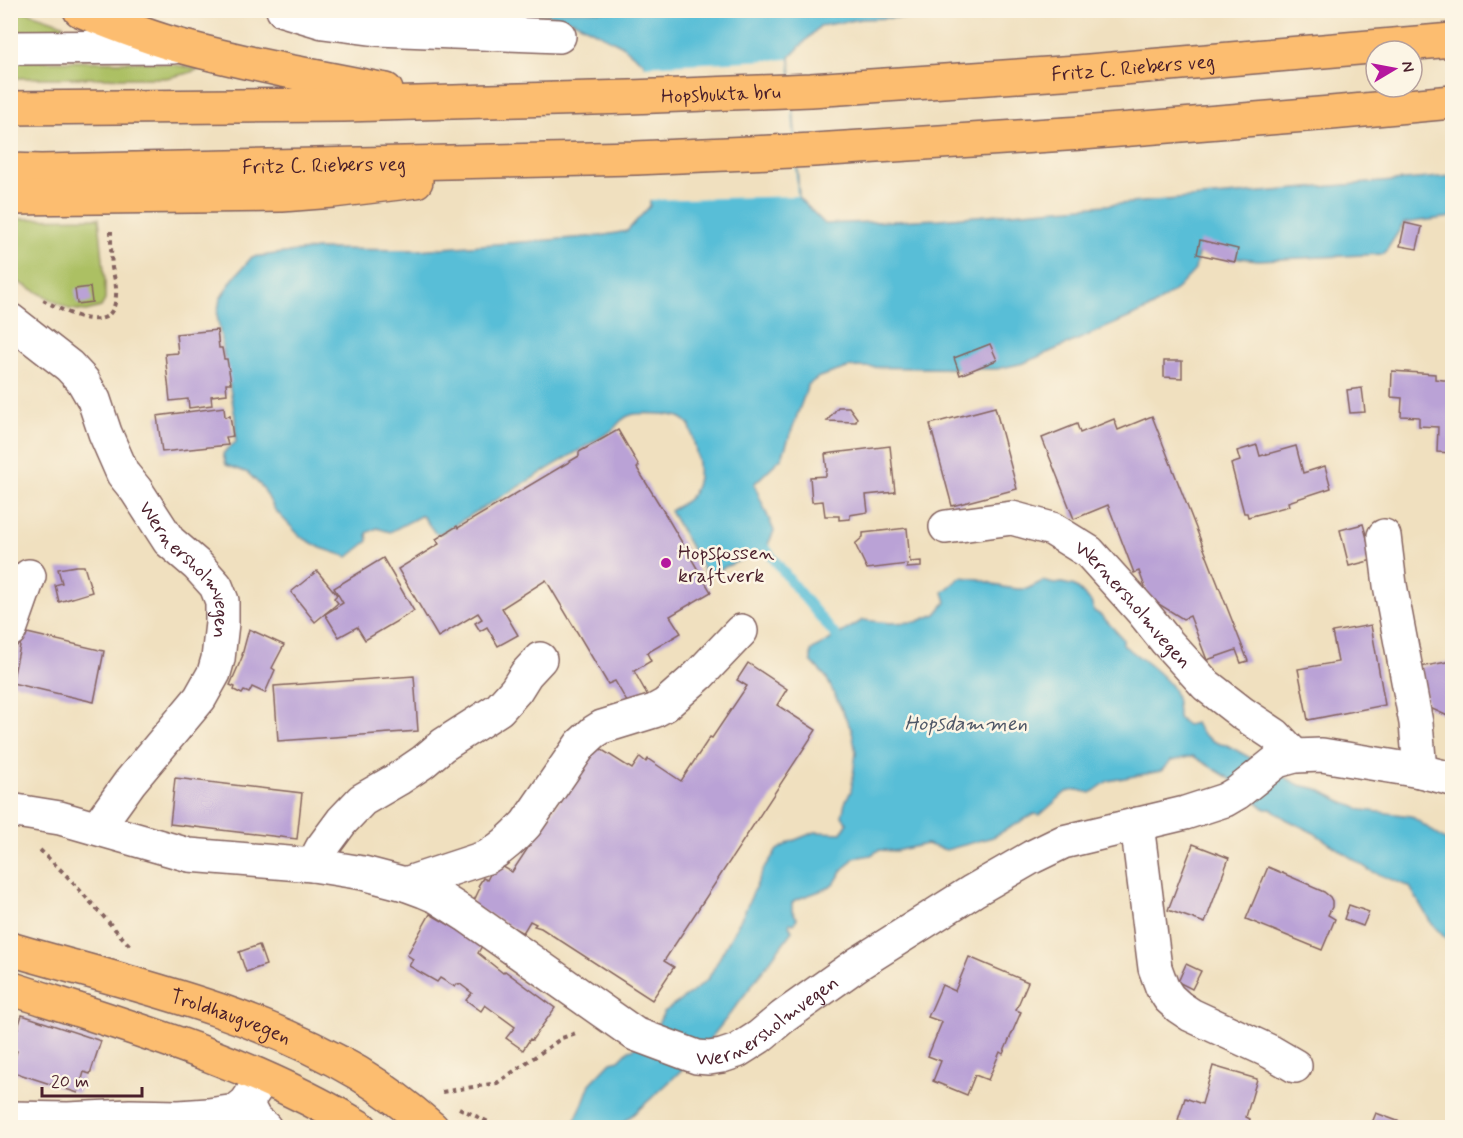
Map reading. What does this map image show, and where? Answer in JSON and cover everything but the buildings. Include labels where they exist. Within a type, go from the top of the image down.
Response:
[{"type":"main road","points":[[80,10],[182,47],[272,69],[453,102]]},
{"type":"main road","name":"Fritz C. Riebers veg","points":[[811,90],[1077,72],[1452,40]]},
{"type":"main road","name":"Hopsbukta bru","points":[[453,102],[811,90]]},
{"type":"main road","points":[[10,108],[453,102]]},
{"type":"main road","name":"Fritz C. Riebers veg","points":[[10,170],[53,171],[636,158],[814,150],[1094,132],[1452,102]]},
{"type":"main road","points":[[10,198],[282,195],[333,191],[588,158]]},
{"type":"main road","name":"Troldhaugvegen","points":[[10,949],[173,995],[244,1020],[302,1044],[359,1074],[407,1107],[432,1128]]},
{"type":"main road","points":[[10,988],[189,1047],[258,1103],[284,1086],[331,1109],[361,1128]]},
{"type":"street","points":[[283,10],[323,22],[377,29],[559,36]]},
{"type":"street","points":[[10,48],[182,47]]},
{"type":"street","name":"Wernersholmvegen","points":[[10,320],[69,366],[83,381],[94,400],[123,474],[169,541],[197,565],[216,586],[222,601],[219,659],[200,699],[130,782],[97,828]]},
{"type":"street","name":"Wernersholmvegen","points":[[10,810],[60,818],[189,855],[313,865],[363,873],[405,884],[438,897],[466,915],[625,1027],[697,1057],[722,1056],[737,1051],[759,1037],[783,1017],[859,963],[963,897],[1032,857],[1063,842],[1225,800],[1286,758],[1275,735],[1206,685],[1089,552],[1052,529],[1012,518],[946,527]]},
{"type":"street","points":[[1384,536],[1390,585],[1416,723],[1420,771]]},
{"type":"street","points":[[10,630],[29,576]]},
{"type":"street","points":[[405,884],[487,856],[502,847],[517,835],[581,744],[594,732],[602,727],[654,711],[665,705],[741,631]]},
{"type":"street","points":[[313,865],[322,848],[342,821],[362,800],[398,779],[443,745],[499,709],[540,659]]},
{"type":"street","points":[[1286,758],[1322,755],[1420,771],[1452,779]]},
{"type":"street","points":[[1137,824],[1155,968],[1169,998],[1191,1015],[1271,1052],[1295,1066]]},
{"type":"street","points":[[10,1118],[179,1117],[236,1111],[258,1103]]},
{"type":"path","points":[[41,299],[71,315],[89,320],[104,318],[114,308],[117,294],[111,255],[111,222]]},
{"type":"path","points":[[37,847],[66,875],[136,952]]},
{"type":"path","points":[[441,1092],[497,1083],[562,1038],[625,1027]]},
{"type":"green space","points":[[24,11],[63,24],[61,32],[11,32],[11,13]]},
{"type":"green space","points":[[11,61],[155,62],[200,69],[166,78],[11,78]]},
{"type":"green space","points":[[99,218],[105,281],[105,300],[101,307],[86,311],[69,309],[11,278],[10,219]]},
{"type":"water","points":[[466,11],[1045,11],[861,19],[820,26],[790,57],[799,198],[825,224],[940,219],[1452,176],[1452,217],[1404,223],[1384,254],[1258,260],[1198,253],[1195,270],[1178,288],[1151,308],[1024,363],[997,369],[850,367],[819,377],[808,385],[782,457],[754,484],[774,531],[766,549],[707,575],[670,511],[690,497],[697,481],[698,463],[690,426],[679,417],[655,414],[635,414],[626,417],[613,430],[441,533],[435,533],[422,515],[390,532],[377,528],[367,533],[368,541],[348,557],[321,548],[301,537],[275,510],[263,488],[248,473],[226,465],[223,454],[236,442],[235,416],[217,315],[220,299],[233,279],[252,257],[317,249],[418,250],[600,236],[627,231],[650,206],[644,63],[621,45],[574,21],[546,14]]},
{"type":"water","name":"Hopsdammen","points":[[961,577],[1018,589],[1027,589],[1043,581],[1075,586],[1091,602],[1094,611],[1102,616],[1123,639],[1123,645],[1169,684],[1175,696],[1178,718],[1187,725],[1195,723],[1200,731],[1213,741],[1227,745],[1299,785],[1318,789],[1363,810],[1411,816],[1452,845],[1452,960],[1449,942],[1431,923],[1410,887],[1371,871],[1314,833],[1272,809],[1265,809],[1229,778],[1193,756],[1171,761],[1161,771],[1108,781],[1091,793],[1077,790],[1066,792],[1040,815],[1034,814],[993,837],[946,850],[926,844],[896,851],[879,850],[871,855],[854,858],[828,888],[792,903],[792,911],[797,918],[794,924],[789,925],[792,931],[716,1031],[674,1078],[618,1127],[571,1128],[590,1084],[611,1062],[619,1060],[656,1028],[664,1012],[708,979],[744,913],[763,870],[777,850],[815,832],[842,833],[847,823],[842,816],[851,791],[856,753],[852,731],[826,677],[811,661],[811,651],[863,620],[890,623],[916,622],[936,614],[946,602],[943,592]]},
{"type":"pier","points":[[789,59],[797,196],[646,200],[641,66]]},
{"type":"waterway","points":[[766,549],[836,636]]},
{"type":"place","name":"Hopsfossen kraftverk","points":[[666,563]]}]
